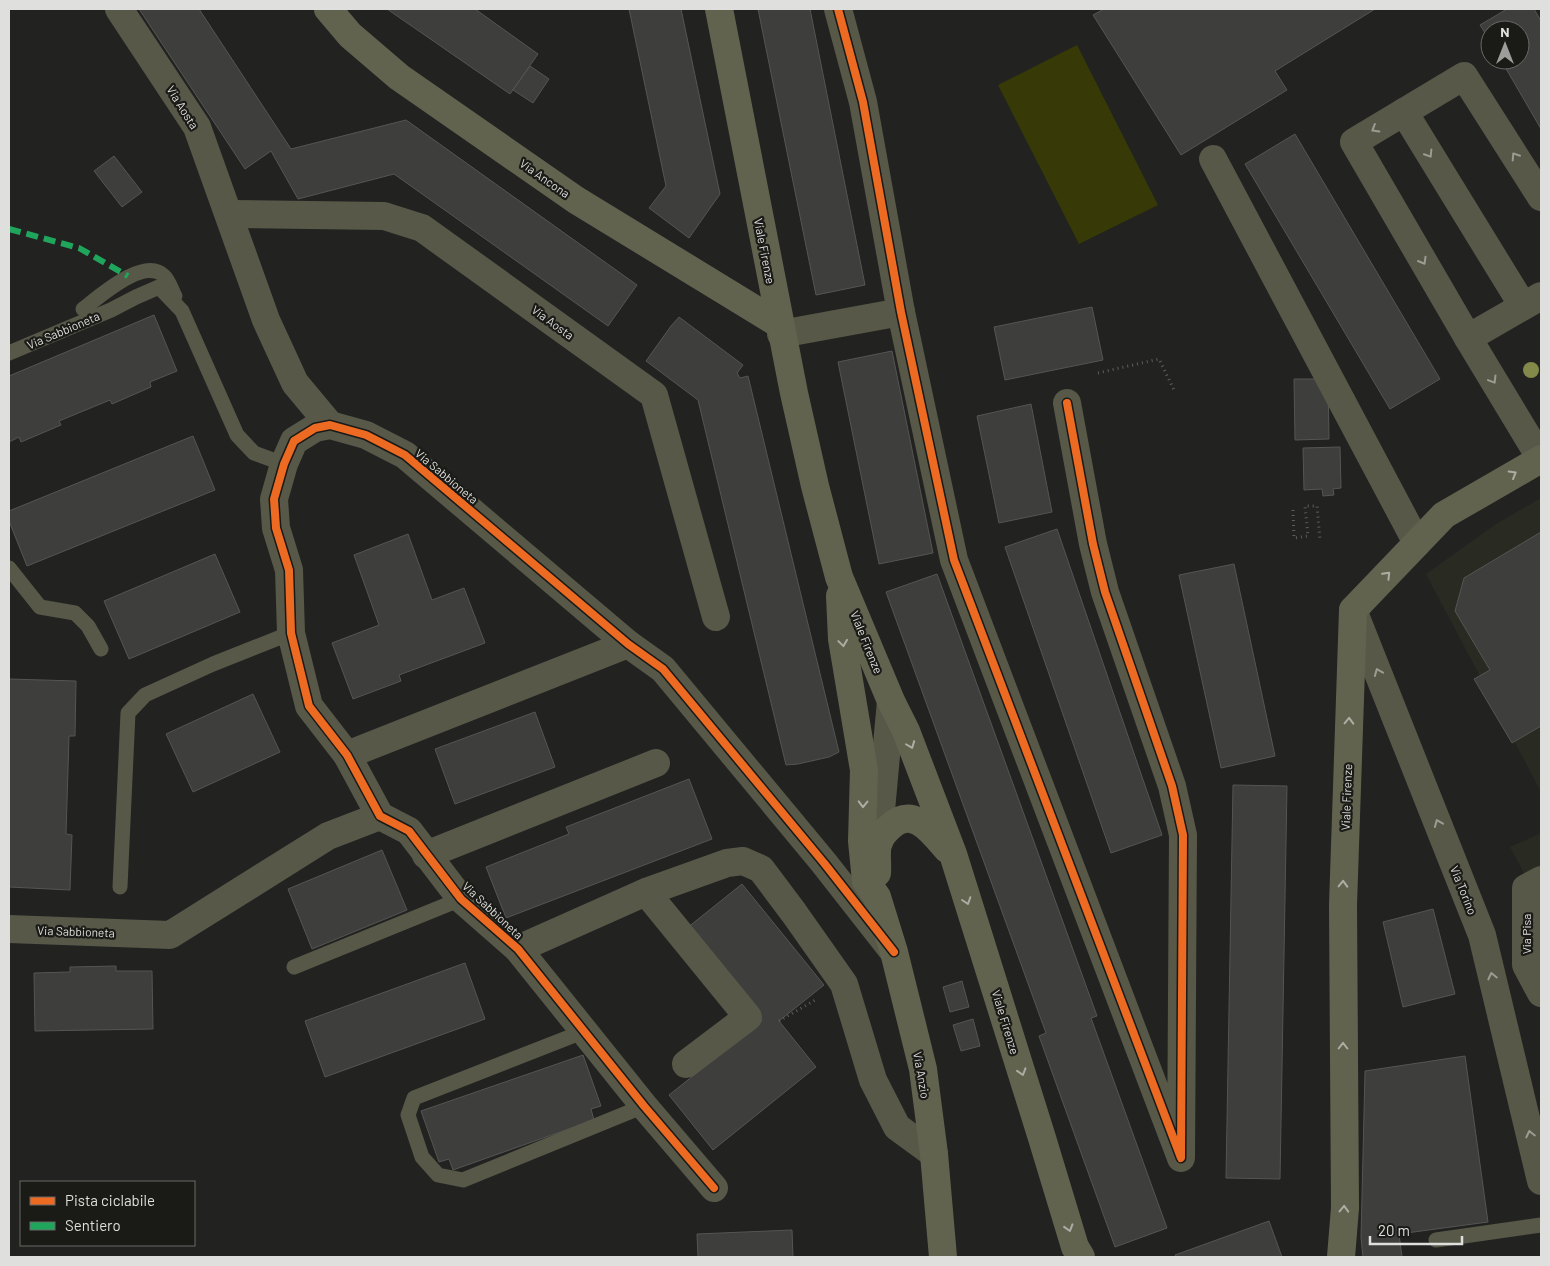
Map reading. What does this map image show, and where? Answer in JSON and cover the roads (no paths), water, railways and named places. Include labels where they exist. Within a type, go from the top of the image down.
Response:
[{"type":"main road","name":"Via Ancona","points":[[328,9],[350,35],[398,77],[576,200],[780,329]]},
{"type":"main road","name":"Viale Firenze","points":[[719,9],[780,329],[815,486],[839,577],[890,701],[906,731],[953,854],[1075,1246],[1081,1257]]},
{"type":"main road","points":[[1353,610],[1444,515],[1541,459]]},
{"type":"main road","points":[[839,577],[842,639],[864,770],[862,841],[866,882],[877,897]]},
{"type":"main road","name":"Viale Firenze","points":[[1340,1257],[1345,1208],[1343,905],[1353,610]]},
{"type":"main road","points":[[877,897],[878,843],[885,831],[898,820],[913,819],[928,828],[953,854]]},
{"type":"main road","name":"Via Anzio","points":[[877,897],[894,952],[923,1069],[934,1154],[943,1257]]},
{"type":"street","name":"Via Aosta","points":[[119,9],[198,127],[266,320],[295,383],[330,425]]},
{"type":"street","points":[[838,9],[863,102],[901,312],[954,560],[1181,1158],[1184,835],[1172,786],[1105,592],[1093,544],[1066,404]]},
{"type":"street","points":[[1541,197],[1464,76],[1354,142],[1541,459]]},
{"type":"street","points":[[1404,112],[1532,301],[1468,338]]},
{"type":"street","points":[[1213,159],[1417,543]]},
{"type":"street","name":"Via Aosta","points":[[230,214],[384,216],[422,228],[654,395],[716,617]]},
{"type":"street","points":[[780,329],[901,312]]},
{"type":"street","points":[[330,425],[315,428],[294,442],[284,464],[274,500],[276,528],[289,570],[291,634],[308,706],[347,755],[380,816]]},
{"type":"street","name":"Via Sabbioneta","points":[[330,425],[366,435],[405,455],[628,644],[662,669],[824,863],[894,952]]},
{"type":"street","name":"Via Torino","points":[[1353,610],[1482,935],[1541,1181]]},
{"type":"street","points":[[347,755],[628,644]]},
{"type":"street","points":[[878,843],[890,701]]},
{"type":"street","points":[[426,855],[656,763]]},
{"type":"street","name":"Via Sabbioneta","points":[[9,929],[170,935],[328,836],[380,816],[409,831],[462,900],[518,949],[644,1106],[714,1188]]},
{"type":"street","name":"Via Sabbioneta","points":[[518,949],[646,892],[727,863],[743,862],[761,869],[844,984],[872,1080],[897,1128],[934,1154]]},
{"type":"street","name":"Via Pisa","points":[[1541,880],[1526,888],[1526,965],[1541,993]]},
{"type":"street","points":[[646,892],[748,1016],[686,1064]]},
{"type":"lane","points":[[83,309],[128,276],[154,271],[164,276],[182,311]]},
{"type":"lane","name":"Via Sabbioneta","points":[[9,353],[111,310],[159,287],[182,311],[237,435],[254,453],[284,464]]},
{"type":"lane","points":[[9,568],[40,607],[75,613],[88,626],[101,649]]},
{"type":"lane","points":[[120,887],[128,712],[146,695],[213,664],[291,634]]},
{"type":"lane","name":"Via Sabbioneta","points":[[294,967],[462,900]]},
{"type":"lane","points":[[585,1031],[414,1098],[408,1115],[422,1157],[438,1175],[463,1180],[644,1106]]},
{"type":"lane","points":[[1436,1240],[1541,1225]]}]
